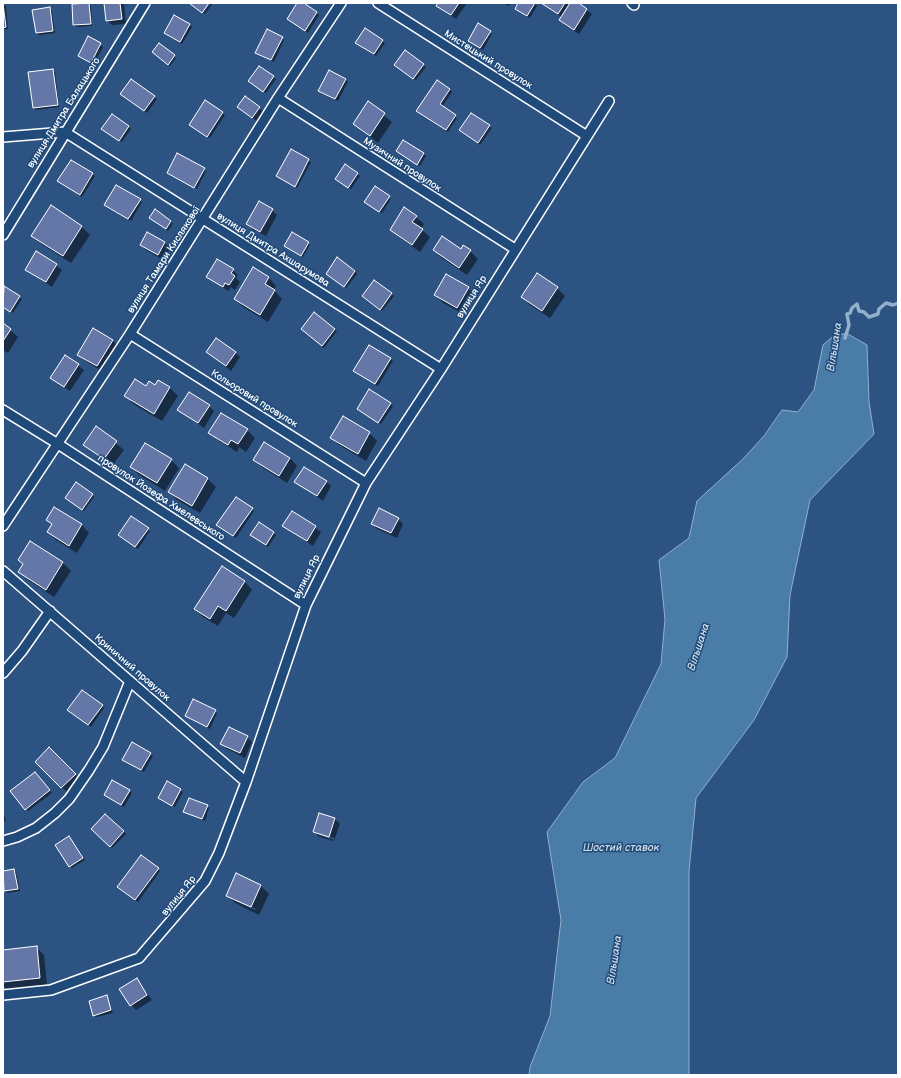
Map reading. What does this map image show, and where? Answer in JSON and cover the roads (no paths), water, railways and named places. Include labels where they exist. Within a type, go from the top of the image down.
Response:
[{"type":"street","name":"вулиця Дмитра Балацького","points":[[3,235],[145,3]]},
{"type":"street","name":"вулиця Тамари Кислякової","points":[[3,526],[130,334],[204,219],[278,98],[341,3]]},
{"type":"street","name":"Мистецький провулок","points":[[378,3],[587,136]]},
{"type":"street","name":"Музичний провулок","points":[[278,98],[515,249]]},
{"type":"street","name":"вулиця Яр","points":[[3,995],[51,990],[139,958],[205,881],[219,853],[246,782],[306,605],[366,483],[441,368],[609,101]]},
{"type":"street","points":[[3,137],[65,132]]},
{"type":"street","name":"вулиця Дмитра Ахшарумова","points":[[65,132],[441,368]]},
{"type":"street","name":"Кольоровий провулок","points":[[130,334],[366,483]]},
{"type":"street","name":"провулок Йозефа Хмелевського","points":[[3,410],[306,605]]},
{"type":"street","name":"Криничний провулок","points":[[3,571],[246,782]]},
{"type":"street","points":[[3,673],[22,651],[50,611]]},
{"type":"street","points":[[3,841],[17,837],[36,828],[55,813],[69,799],[103,747],[130,682]]},
{"type":"water","name":"Шостий ставок","points":[[846,333],[867,345],[869,402],[874,434],[810,500],[790,595],[787,657],[754,720],[696,798],[689,871],[689,1075],[529,1075],[530,1067],[550,1016],[561,920],[547,832],[583,782],[615,758],[661,664],[665,619],[659,560],[689,538],[697,501],[743,459],[764,436],[782,410],[798,412],[814,390],[823,345],[832,337]]},
{"type":"waterway","name":"Вільшана","points":[[845,338],[849,325],[847,314],[850,313],[852,308],[857,304],[859,311],[864,312],[869,317],[878,314],[879,309],[886,303],[893,305],[898,303]]}]
